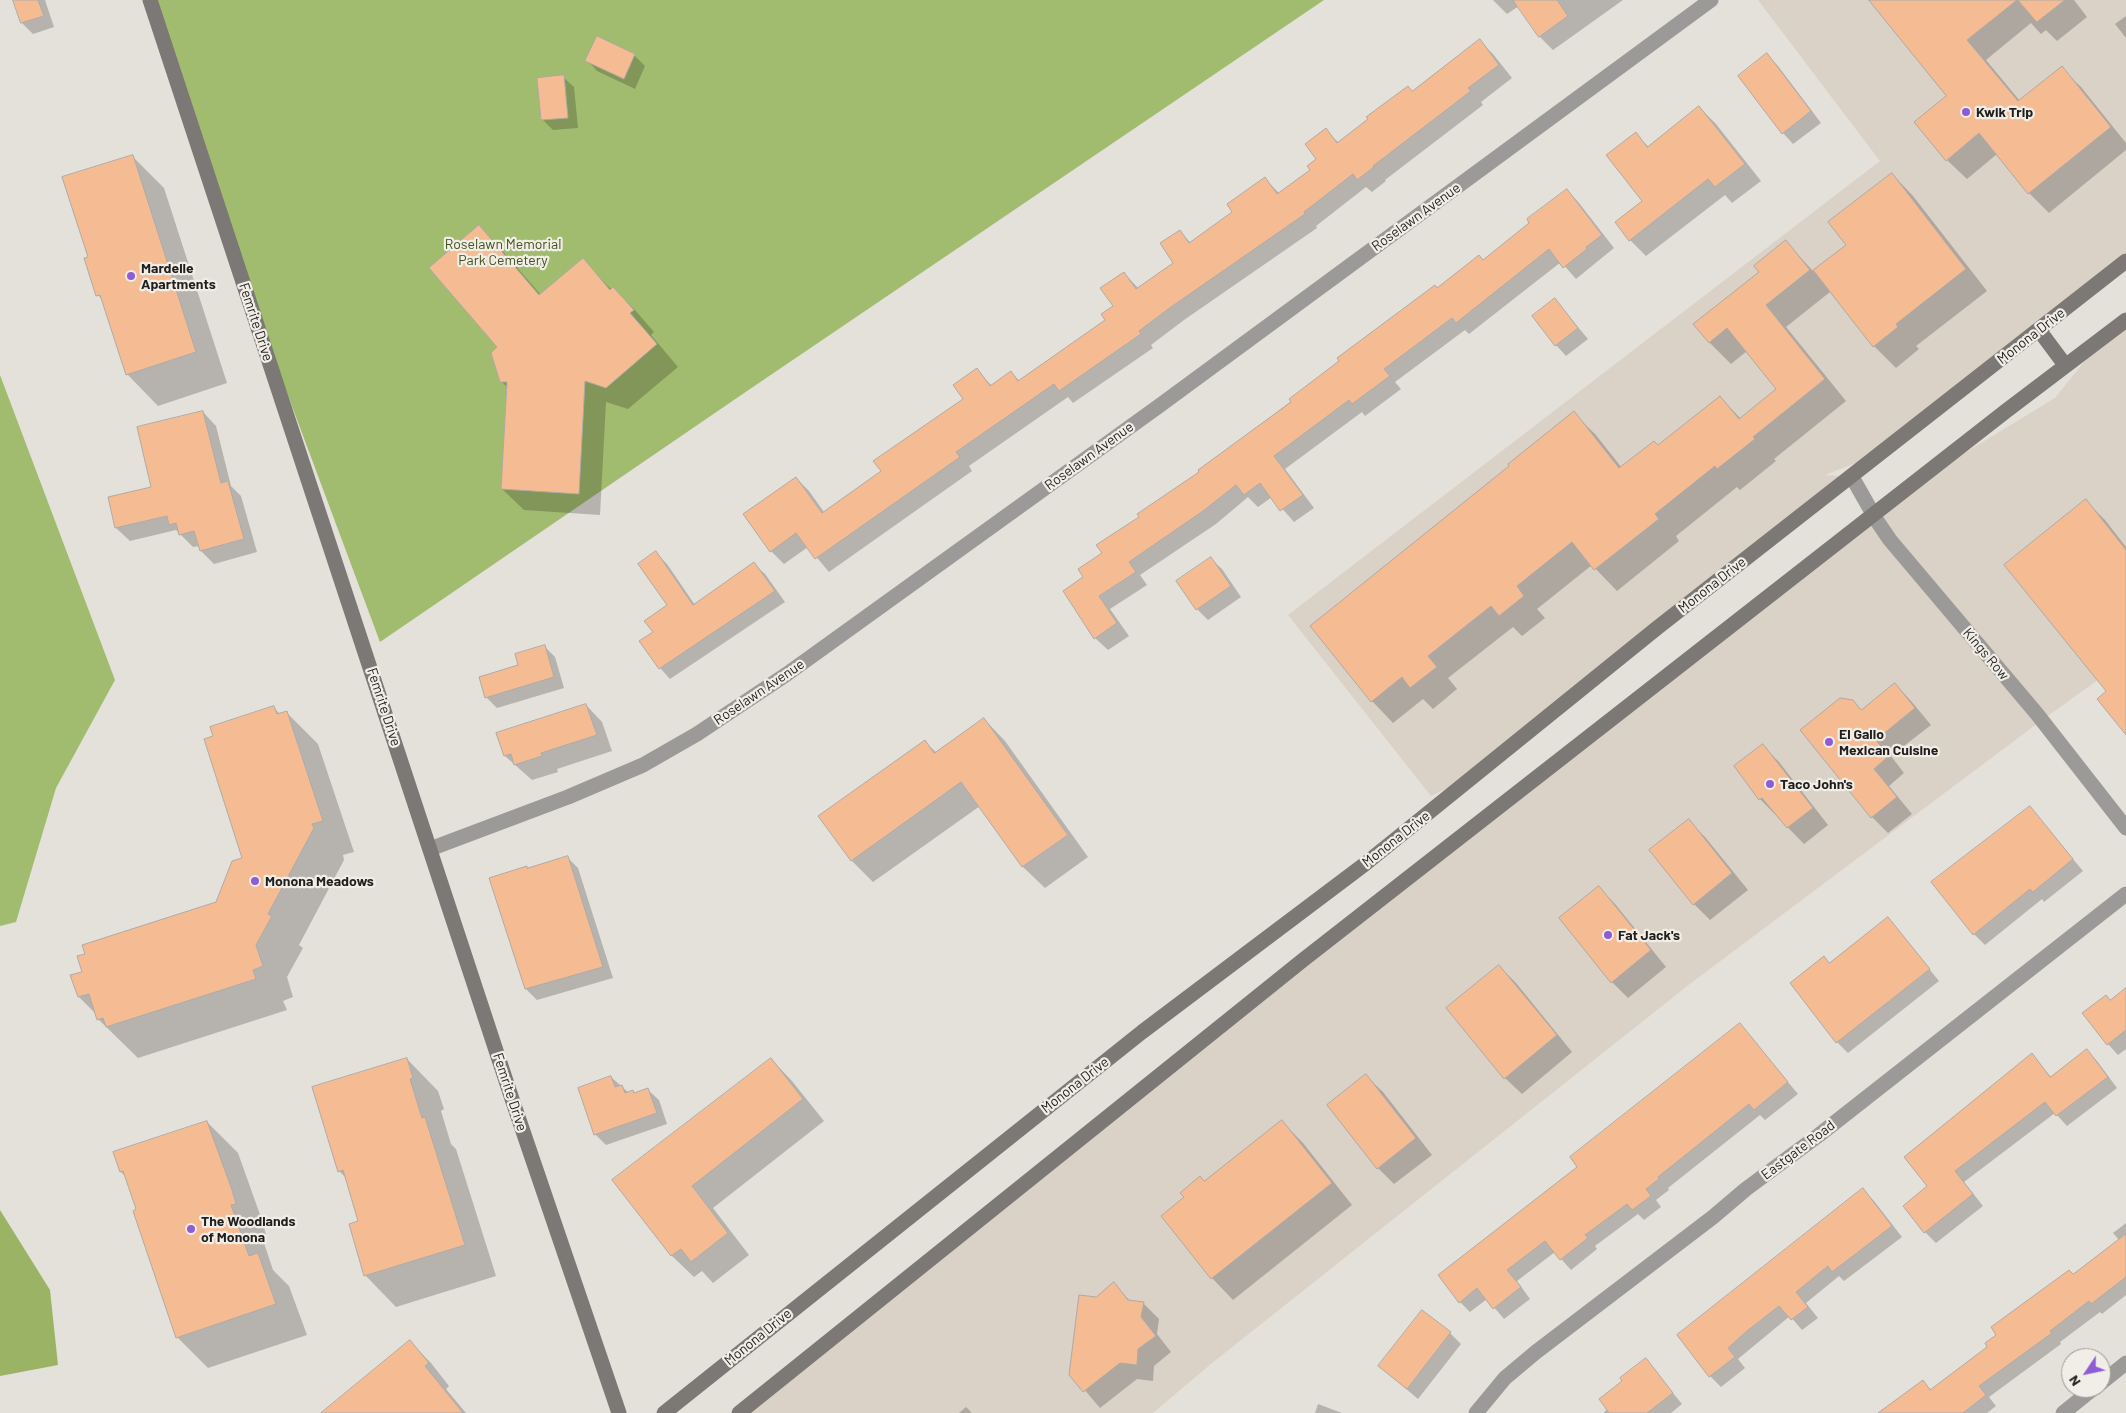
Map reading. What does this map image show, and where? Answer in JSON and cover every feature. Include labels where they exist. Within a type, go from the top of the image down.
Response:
[{"type":"street","name":"Femrite Drive","points":[[150,0],[512,1099],[618,1413]]},
{"type":"street","name":"Roselawn Avenue","points":[[430,850],[643,766],[697,734],[787,674],[1159,406],[1711,0]]},
{"type":"street","name":"Monona Drive","points":[[664,1413],[1136,1037],[1365,864],[1657,628],[2126,261]]},
{"type":"street","points":[[739,1413],[1296,966],[1873,514],[2126,320]]},
{"type":"street","points":[[2039,330],[2065,365]]},
{"type":"street","name":"Kings Row","points":[[1852,477],[1873,514],[1907,560],[2037,714],[2126,828]]},
{"type":"street","name":"Eastgate Road","points":[[1476,1413],[1505,1378],[1536,1352],[1713,1217],[1746,1189],[1827,1129],[2126,894]]},
{"type":"street","points":[[2111,1375],[2126,1363]]},
{"type":"street","points":[[2063,1413],[2082,1398]]},
{"type":"shaded area","points":[[1758,0],[2126,0],[2126,261],[1884,452],[1825,475],[1852,477],[1480,772],[1431,796],[1288,615],[1880,161]]},
{"type":"shaded area","points":[[2126,320],[2126,660],[2042,720],[1691,983],[1212,1363],[1153,1413],[739,1413],[1912,485],[2055,398],[2108,332]]},
{"type":"green space","name":"Roselawn Memorial Park Cemetery","points":[[150,0],[1324,0],[380,642],[224,224]]},
{"type":"green space","points":[[0,375],[115,680],[56,788],[16,922],[0,926]]},
{"type":"green space","points":[[0,1210],[50,1290],[58,1365],[0,1376]]},
{"type":"building","points":[[13,0],[38,0],[44,16],[21,23]]},
{"type":"building","points":[[1513,0],[1557,0],[1568,16],[1539,37]]},
{"type":"building","points":[[1869,0],[2017,0],[1967,40],[2018,101],[2062,66],[2111,127],[2028,194],[1979,133],[1946,161],[1914,122],[1946,96]]},
{"type":"building","points":[[2018,0],[2065,0],[2037,22]]},
{"type":"building","points":[[597,36],[635,54],[624,79],[585,61]]},
{"type":"building","points":[[1480,39],[1499,65],[1468,88],[1471,91],[1374,167],[1357,180],[1353,174],[1304,212],[1305,214],[1171,307],[1139,331],[1141,334],[1059,391],[1054,384],[956,452],[960,457],[815,559],[796,533],[770,552],[743,514],[796,477],[822,513],[881,471],[873,461],[963,399],[953,385],[977,368],[990,386],[1011,371],[1018,381],[1105,320],[1101,314],[1113,306],[1100,288],[1124,272],[1136,289],[1173,263],[1160,243],[1180,230],[1189,243],[1232,212],[1227,204],[1265,177],[1277,194],[1310,170],[1307,166],[1316,159],[1305,144],[1326,128],[1337,143],[1368,119],[1366,117],[1408,86],[1412,91]]},
{"type":"building","points":[[1767,53],[1811,111],[1782,134],[1738,76]]},
{"type":"building","points":[[564,75],[568,118],[541,120],[537,78]]},
{"type":"building","points":[[1699,106],[1745,164],[1715,187],[1708,179],[1629,241],[1615,222],[1642,201],[1606,155],[1636,132],[1647,147]]},
{"type":"building","name":"Mardelle Apartments","points":[[133,155],[196,352],[126,375],[100,295],[96,296],[84,258],[88,257],[62,177]]},
{"type":"building","points":[[1892,173],[1966,269],[1896,324],[1898,327],[1873,347],[1813,270],[1846,245],[1828,222]]},
{"type":"building","points":[[1567,189],[1602,235],[1563,268],[1549,249],[1456,323],[1452,318],[1384,369],[1390,376],[1352,404],[1349,400],[1274,456],[1303,495],[1280,511],[1260,483],[1244,495],[1236,485],[1203,511],[1129,562],[1136,572],[1099,596],[1117,623],[1094,639],[1063,591],[1083,577],[1078,569],[1102,553],[1096,545],[1139,517],[1137,514],[1199,472],[1198,470],[1291,402],[1289,399],[1339,361],[1337,358],[1435,285],[1437,288],[1479,255],[1483,260],[1529,223],[1527,219]]},
{"type":"building","points":[[479,225],[539,295],[583,258],[610,290],[613,287],[634,310],[630,313],[657,344],[606,388],[585,381],[579,494],[501,489],[507,382],[500,382],[491,353],[497,347],[429,268]]},
{"type":"building","points":[[1786,240],[1810,270],[1766,305],[1825,379],[1753,437],[1755,439],[1717,469],[1715,466],[1655,514],[1659,519],[1594,570],[1572,542],[1517,586],[1524,596],[1499,616],[1491,606],[1428,656],[1437,667],[1410,688],[1402,677],[1371,702],[1310,626],[1509,466],[1508,464],[1574,411],[1619,468],[1654,441],[1658,445],[1720,396],[1739,419],[1776,389],[1727,328],[1709,343],[1693,324],[1759,272],[1754,266]]},
{"type":"building","points":[[1555,298],[1578,328],[1555,346],[1532,316]]},
{"type":"building","points":[[203,411],[221,483],[228,481],[244,539],[200,551],[194,531],[179,535],[176,523],[169,525],[167,516],[115,528],[108,497],[151,487],[137,427]]},
{"type":"building","points":[[2086,499],[2126,550],[2126,735],[2097,699],[2106,691],[2004,565]]},
{"type":"building","points":[[656,551],[693,605],[754,562],[775,591],[659,669],[639,641],[653,632],[644,621],[667,605],[638,564]]},
{"type":"building","points":[[1211,557],[1231,586],[1196,610],[1176,581]]},
{"type":"building","points":[[545,645],[554,677],[485,698],[479,677],[518,665],[515,654]]},
{"type":"building","points":[[1895,683],[1915,708],[1876,740],[1889,756],[1874,769],[1897,797],[1871,818],[1800,730],[1840,698],[1853,700],[1861,710]]},
{"type":"building","points":[[586,704],[597,735],[541,753],[542,756],[514,765],[511,754],[504,756],[496,733]]},
{"type":"building","name":"Monona Meadows","points":[[274,706],[277,714],[287,711],[323,821],[312,824],[314,828],[268,914],[272,916],[256,945],[263,966],[253,970],[256,979],[106,1027],[103,1018],[97,1020],[89,994],[78,997],[70,975],[82,972],[77,956],[85,954],[82,945],[216,902],[232,861],[242,858],[204,739],[213,736],[210,727]]},
{"type":"building","points":[[984,718],[1068,835],[1022,867],[961,782],[851,861],[818,816],[925,740],[934,753]]},
{"type":"building","name":"Taco John's","points":[[1763,744],[1813,808],[1787,828],[1762,798],[1759,800],[1734,766]]},
{"type":"building","points":[[2030,806],[2073,859],[2033,892],[2030,889],[1973,935],[1931,882]]},
{"type":"building","points":[[1689,819],[1732,873],[1693,905],[1649,850]]},
{"type":"building","points":[[568,856],[603,967],[525,989],[489,878]]},
{"type":"building","points":[[1599,886],[1651,950],[1611,983],[1559,918]]},
{"type":"building","points":[[1888,917],[1930,969],[1836,1043],[1790,983],[1824,956],[1829,963]]},
{"type":"building","points":[[1499,965],[1557,1035],[1504,1079],[1446,1008]]},
{"type":"building","points":[[2126,988],[2126,1030],[2107,1045],[2082,1013],[2106,995],[2110,1000]]},
{"type":"building","points":[[1740,1023],[1788,1082],[1754,1110],[1749,1104],[1658,1177],[1659,1179],[1646,1189],[1651,1196],[1632,1210],[1627,1204],[1585,1235],[1588,1238],[1560,1260],[1545,1241],[1507,1270],[1521,1287],[1493,1309],[1477,1288],[1459,1303],[1438,1275],[1577,1167],[1570,1157]]},
{"type":"building","points":[[2087,1049],[2108,1077],[2056,1116],[2045,1102],[1955,1171],[1973,1194],[1924,1233],[1903,1206],[1927,1186],[1904,1157],[2032,1053],[2050,1077]]},
{"type":"building","points":[[407,1058],[413,1078],[410,1079],[422,1118],[425,1117],[465,1245],[364,1276],[349,1224],[358,1221],[343,1170],[338,1172],[312,1087]]},
{"type":"building","points":[[771,1058],[803,1099],[692,1186],[728,1233],[691,1262],[681,1249],[671,1256],[612,1180]]},
{"type":"building","points":[[1366,1074],[1416,1138],[1377,1169],[1327,1105]]},
{"type":"building","points":[[611,1076],[615,1087],[622,1085],[625,1093],[633,1090],[634,1093],[648,1088],[657,1113],[594,1135],[578,1088]]},
{"type":"building","points":[[1282,1120],[1332,1183],[1211,1279],[1161,1216],[1184,1197],[1180,1193],[1200,1176],[1204,1181]]},
{"type":"building","name":"The Woodlands of Monona","points":[[207,1121],[232,1190],[236,1204],[231,1205],[249,1256],[258,1253],[276,1304],[176,1338],[133,1211],[136,1209],[123,1171],[120,1172],[113,1152]]},
{"type":"building","points":[[1863,1188],[1892,1226],[1832,1272],[1828,1266],[1796,1292],[1808,1307],[1791,1320],[1779,1306],[1747,1331],[1728,1348],[1735,1357],[1709,1377],[1677,1335]]},
{"type":"building","points":[[2126,1234],[2126,1277],[2091,1304],[2089,1301],[2050,1331],[2052,1333],[1979,1386],[1986,1395],[1963,1413],[1878,1413],[1923,1380],[1930,1390],[1987,1347],[1985,1343],[1996,1335],[1991,1327],[2069,1270],[2073,1274]]},
{"type":"building","points":[[1114,1282],[1128,1300],[1144,1302],[1141,1317],[1156,1336],[1138,1349],[1137,1365],[1120,1363],[1083,1392],[1069,1375],[1079,1295],[1096,1297]]},
{"type":"building","points":[[1422,1310],[1451,1332],[1407,1389],[1378,1366]]},
{"type":"building","points":[[410,1340],[429,1363],[425,1366],[463,1413],[321,1413]]},
{"type":"building","points":[[1646,1358],[1673,1393],[1647,1413],[1609,1413],[1599,1399],[1622,1381],[1620,1378]]},
{"type":"place","name":"Kwik Trip","points":[[1966,112]]},
{"type":"place","name":"Mardelle Apartments","points":[[131,276]]},
{"type":"place","name":"El Gallo Mexican Cuisine","points":[[1829,742]]},
{"type":"place","name":"Taco John's","points":[[1770,784]]},
{"type":"place","name":"Monona Meadows","points":[[255,881]]},
{"type":"place","name":"Fat Jack's","points":[[1608,935]]},
{"type":"place","name":"The Woodlands of Monona","points":[[191,1229]]}]
